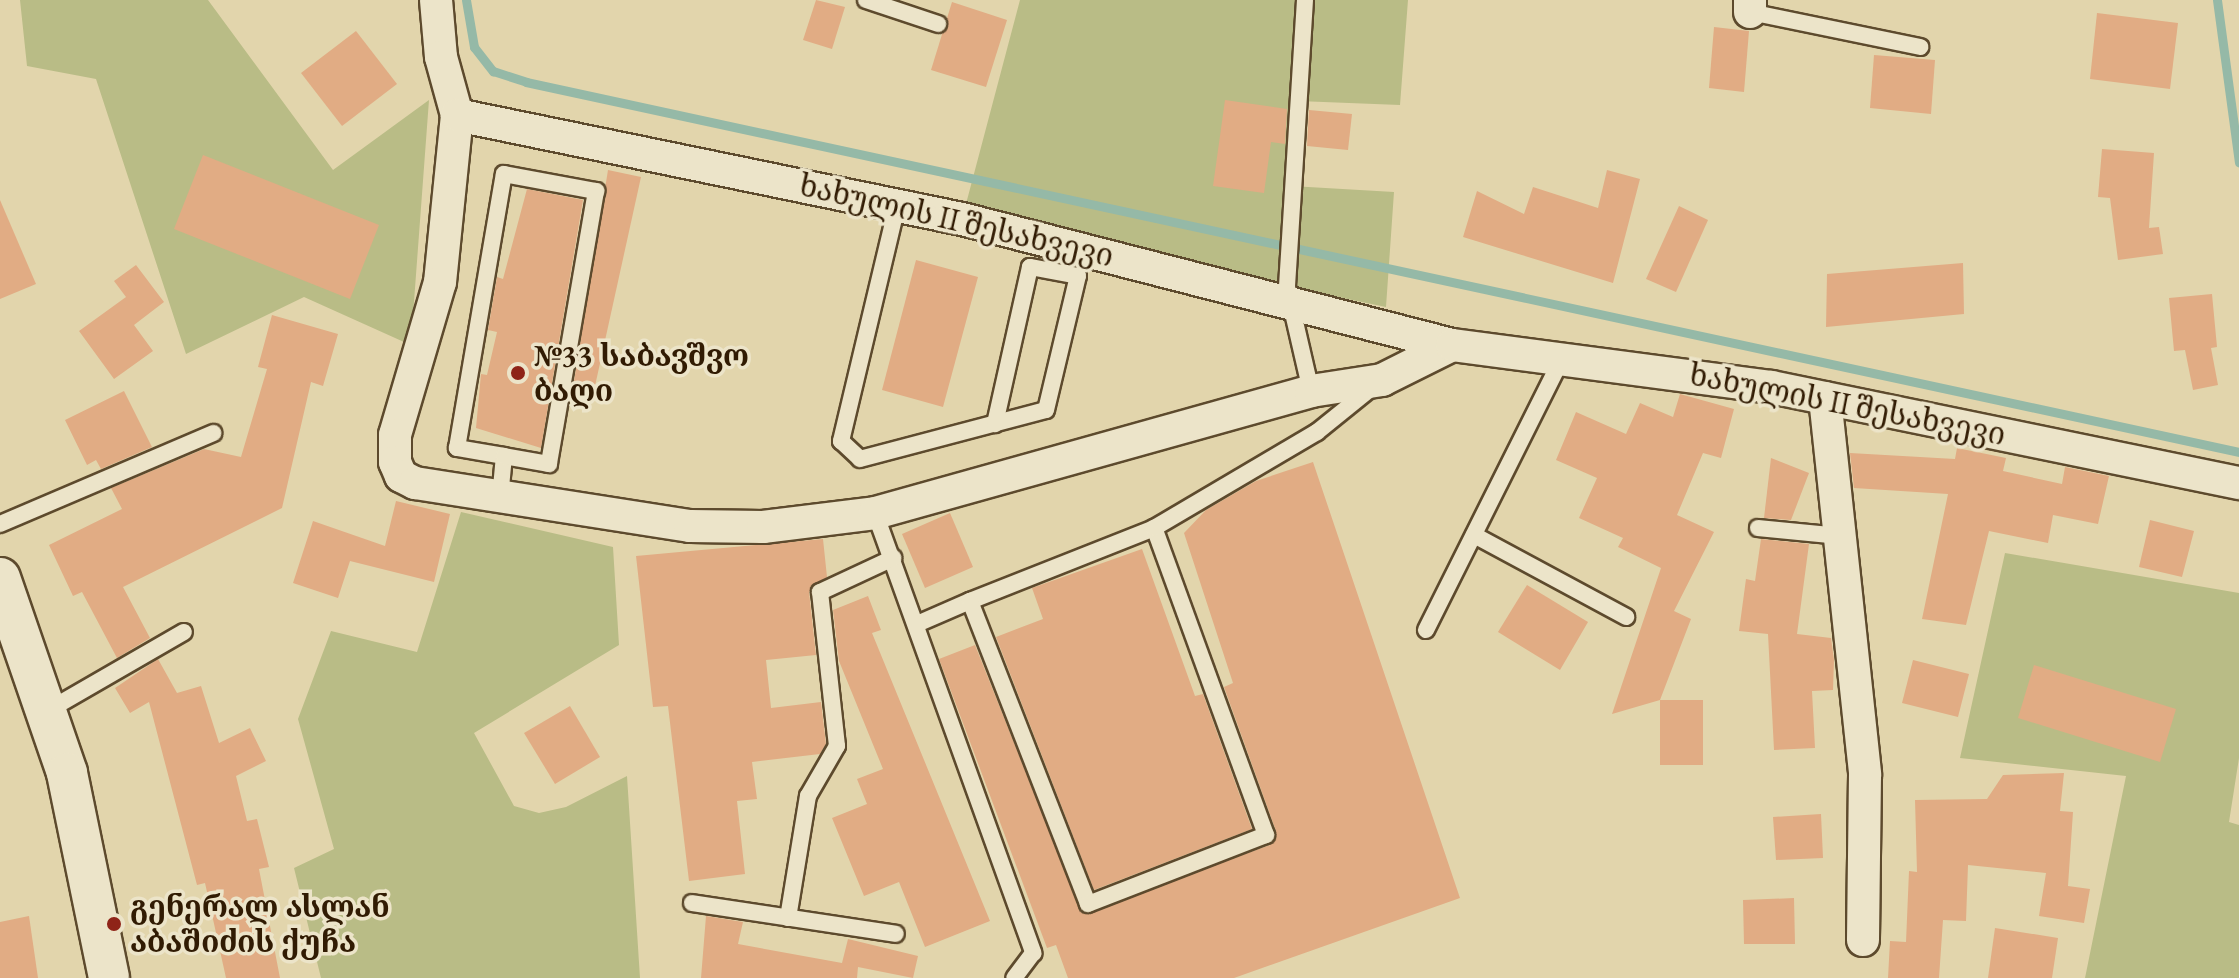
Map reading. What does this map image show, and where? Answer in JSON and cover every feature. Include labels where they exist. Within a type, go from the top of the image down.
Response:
[{"type":"street","points":[[436,0],[441,57],[457,115],[440,282],[395,435],[395,462],[401,476],[415,483],[690,526],[763,527],[875,513],[1311,391],[1382,380],[1452,345]]},
{"type":"street","name":"ხახულის II შესახვევი","points":[[457,115],[897,206],[1223,284],[1291,307],[1452,345],[1563,357],[1825,398],[2239,483]]},
{"type":"street","points":[[1825,398],[1865,775],[1863,940]]},
{"type":"street","points":[[0,578],[10,634],[47,711],[67,773],[109,978]]},
{"type":"lane","points":[[866,0],[938,24]]},
{"type":"lane","points":[[1305,0],[1287,256],[1291,307],[1311,391]]},
{"type":"lane","points":[[1750,6],[1920,47]]},
{"type":"lane","points":[[504,174],[596,191],[549,464],[504,456],[457,448],[504,174]]},
{"type":"lane","points":[[897,206],[841,441],[860,459],[995,424],[1046,410],[1078,276],[1030,267],[995,424]]},
{"type":"lane","points":[[1426,630],[1563,357]]},
{"type":"lane","points":[[917,624],[1154,528],[1317,432],[1382,380]]},
{"type":"lane","points":[[0,524],[213,433]]},
{"type":"lane","points":[[500,498],[504,456]]},
{"type":"lane","points":[[875,513],[1033,953],[1014,978]]},
{"type":"lane","points":[[970,601],[1088,904],[1266,835],[1154,528]]},
{"type":"lane","points":[[1758,528],[1840,536]]},
{"type":"lane","points":[[1474,535],[1626,617]]},
{"type":"lane","points":[[788,918],[808,796],[837,746],[820,592],[893,558]]},
{"type":"lane","points":[[47,711],[184,632]]},
{"type":"lane","points":[[692,903],[896,934]]},
{"type":"green space","points":[[20,0],[208,0],[333,170],[429,100],[413,315],[404,342],[304,297],[186,354],[96,79],[27,66]]},
{"type":"green space","points":[[1020,0],[1408,0],[1400,105],[1298,101],[1291,186],[1394,192],[1386,307],[962,219]]},
{"type":"green space","points":[[461,512],[613,547],[619,645],[474,733],[514,806],[539,813],[566,807],[627,776],[640,978],[321,978],[294,868],[334,849],[298,719],[331,631],[417,652]]},
{"type":"green space","points":[[2005,553],[2239,593],[2239,758],[2229,822],[2239,825],[2239,978],[2085,978],[2126,776],[1960,758]]},
{"type":"building","points":[[816,0],[845,7],[832,49],[803,40]]},
{"type":"building","points":[[952,2],[1007,20],[986,87],[931,70]]},
{"type":"building","points":[[2097,13],[2178,23],[2170,89],[2090,79]]},
{"type":"building","points":[[1714,27],[1749,31],[1744,92],[1709,88]]},
{"type":"building","points":[[356,31],[397,84],[342,126],[301,73]]},
{"type":"building","points":[[1874,55],[1935,60],[1931,114],[1870,108]]},
{"type":"building","points":[[1225,100],[1287,109],[1285,144],[1271,142],[1264,193],[1213,186]]},
{"type":"building","points":[[1309,110],[1352,114],[1348,150],[1307,146]]},
{"type":"building","points":[[2102,149],[2154,153],[2149,228],[2159,227],[2163,254],[2118,260],[2110,198],[2098,197]]},
{"type":"building","points":[[203,155],[379,225],[350,299],[174,229]]},
{"type":"building","points":[[608,170],[641,177],[595,386],[574,381]]},
{"type":"building","points":[[1607,170],[1640,179],[1613,283],[1463,237],[1477,191],[1524,214],[1533,187],[1598,208]]},
{"type":"building","points":[[527,189],[583,200],[541,448],[476,428],[481,374],[487,375],[497,332],[488,330],[497,277],[503,279]]},
{"type":"building","points":[[0,200],[36,284],[0,299]]},
{"type":"building","points":[[1679,206],[1708,220],[1676,292],[1646,279]]},
{"type":"building","points":[[916,260],[978,277],[943,407],[882,390]]},
{"type":"building","points":[[1963,263],[1964,314],[1826,327],[1827,274]]},
{"type":"building","points":[[136,265],[164,302],[134,325],[153,351],[114,379],[79,331],[126,297],[114,281]]},
{"type":"building","points":[[2212,294],[2217,347],[2211,348],[2218,385],[2193,390],[2185,350],[2174,351],[2169,298]]},
{"type":"building","points":[[272,315],[338,334],[323,386],[311,382],[282,508],[123,587],[150,638],[117,658],[82,592],[73,596],[49,545],[122,509],[111,488],[204,449],[241,457],[267,369],[258,367]]},
{"type":"building","points":[[124,391],[152,447],[101,469],[96,460],[87,465],[65,420]]},
{"type":"building","points":[[1680,394],[1734,409],[1721,458],[1703,453],[1677,515],[1714,532],[1674,611],[1691,619],[1660,700],[1612,714],[1661,568],[1618,547],[1623,538],[1579,518],[1597,478],[1556,460],[1576,412],[1626,434],[1640,403],[1673,417]]},
{"type":"building","points":[[1957,448],[2006,458],[2003,471],[2062,484],[2065,467],[2109,476],[2098,524],[2053,515],[2048,543],[1989,531],[1966,625],[1922,619],[1948,494],[1854,488],[1850,453],[1955,459]]},
{"type":"building","points":[[1771,458],[1809,473],[1791,520],[1764,518]]},
{"type":"building","points":[[1313,462],[1460,898],[1234,978],[1068,978],[1056,945],[1047,948],[939,659],[975,645],[1082,913],[1270,845],[1276,831],[1224,687],[1233,683],[1184,533],[1206,510],[1256,481]]},
{"type":"building","points":[[396,501],[450,514],[434,582],[350,561],[338,598],[293,583],[313,521],[385,546]]},
{"type":"building","points":[[950,513],[973,567],[925,588],[902,534]]},
{"type":"building","points":[[2150,520],[2194,531],[2182,577],[2139,567]]},
{"type":"building","points":[[823,539],[827,577],[809,592],[816,655],[766,660],[771,708],[821,702],[826,744],[820,754],[752,762],[757,799],[737,801],[745,874],[689,881],[668,706],[653,707],[636,556]]},
{"type":"building","points":[[1761,539],[1809,544],[1797,634],[1831,638],[1834,660],[1833,690],[1812,691],[1815,748],[1774,750],[1768,634],[1739,631],[1746,579],[1755,581]]},
{"type":"building","points":[[1142,549],[1195,696],[1203,694],[1252,829],[1094,890],[996,637],[1043,619],[1032,588]]},
{"type":"building","points":[[1527,585],[1588,622],[1560,670],[1498,632]]},
{"type":"building","points":[[868,596],[881,630],[872,633],[990,921],[925,947],[899,882],[864,896],[832,818],[867,804],[857,779],[883,769],[839,661],[833,610]]},
{"type":"building","points":[[158,659],[177,693],[201,686],[219,743],[250,728],[266,761],[236,776],[247,821],[257,819],[269,867],[259,869],[280,978],[226,978],[205,883],[197,885],[149,702],[130,713],[115,688]]},
{"type":"building","points":[[1913,660],[1969,674],[1958,717],[1902,703]]},
{"type":"building","points":[[2034,665],[2176,709],[2160,762],[2018,718]]},
{"type":"building","points":[[1660,700],[1703,700],[1703,765],[1660,765]]},
{"type":"building","points":[[570,706],[600,757],[555,784],[524,733]]},
{"type":"building","points":[[2064,773],[2060,811],[2073,812],[2068,886],[2090,889],[2084,923],[2039,916],[2046,873],[1968,865],[1966,921],[1943,920],[1939,978],[1888,978],[1890,941],[1906,942],[1909,871],[1917,872],[1915,800],[1987,799],[2003,775]]},
{"type":"building","points":[[1821,814],[1823,858],[1776,860],[1773,817]]},
{"type":"building","points":[[1794,898],[1795,944],[1744,944],[1743,900]]},
{"type":"building","points":[[29,916],[38,978],[0,978],[0,922]]},
{"type":"building","points":[[706,916],[743,922],[738,944],[842,963],[848,939],[918,956],[913,978],[858,967],[857,978],[701,978]]},
{"type":"building","points":[[1995,928],[2058,938],[2052,978],[1988,978]]},
{"type":"waterway","points":[[466,0],[474,47],[493,71],[526,82],[2239,452]]},
{"type":"waterway","points":[[2217,0],[2239,163]]},
{"type":"place","name":"№33 საბავშვო ბაღი","points":[[518,373]]},
{"type":"place","name":"გენერალ ასლან აბაშიძის ქუჩა","points":[[114,924]]}]
